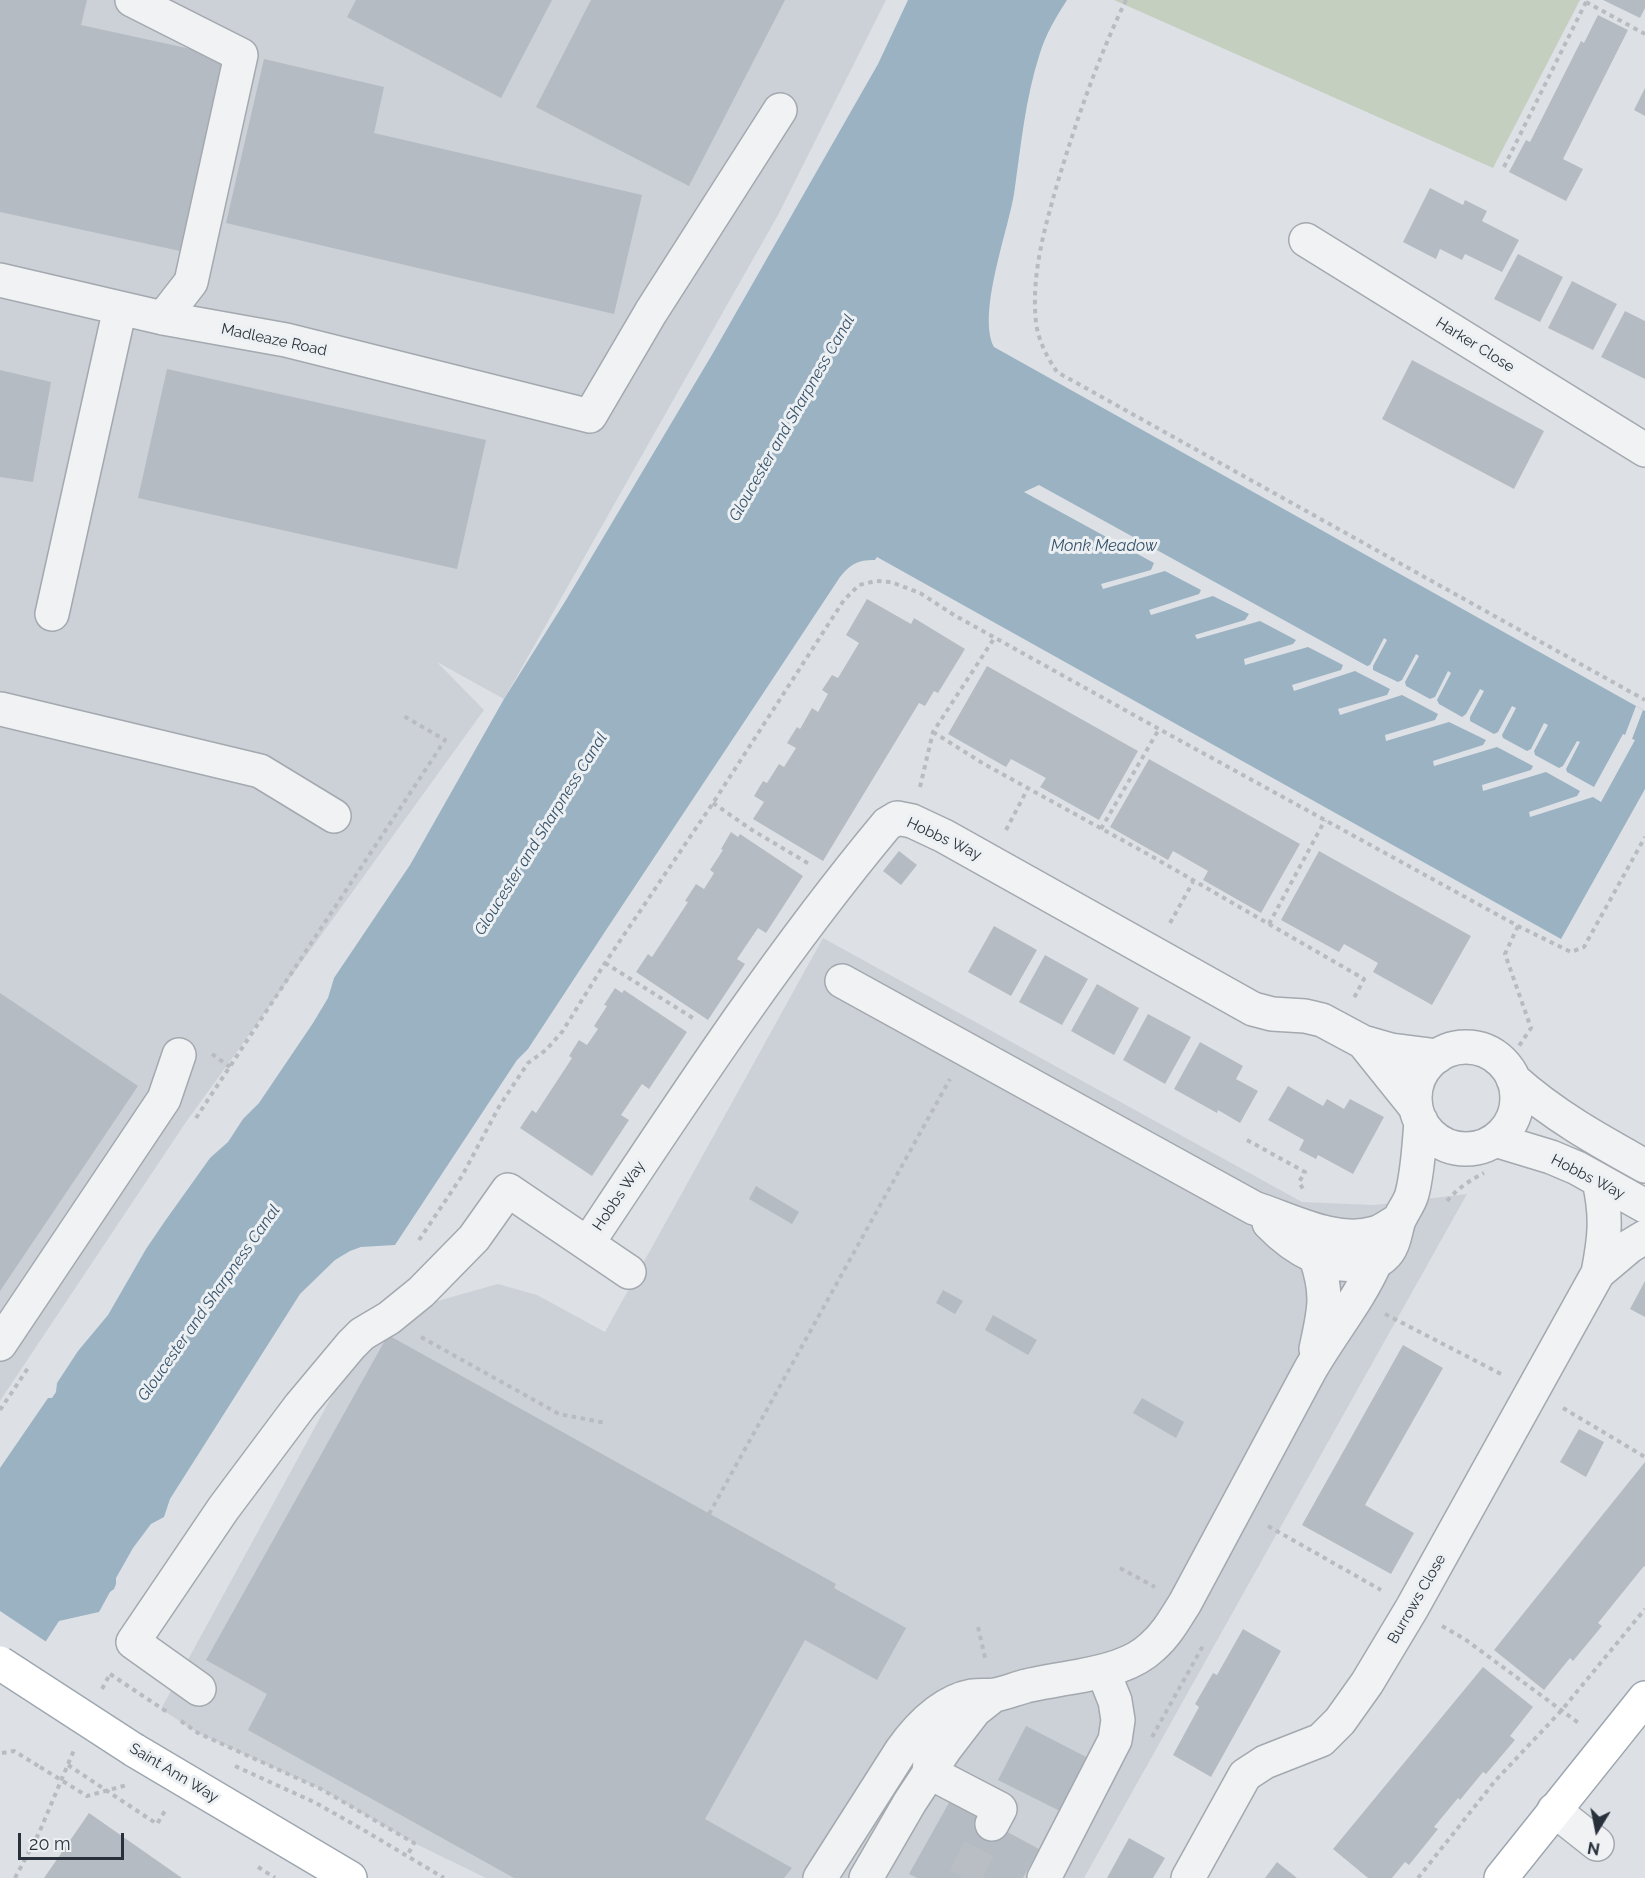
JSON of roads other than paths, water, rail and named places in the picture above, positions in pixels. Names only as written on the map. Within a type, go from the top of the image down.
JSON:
[{"type":"main road","name":"Saint Ann Way","points":[[0,1663],[134,1750],[350,1878]]},
{"type":"main road","points":[[1501,1878],[1645,1698]]},
{"type":"street","points":[[132,0],[242,55],[191,282],[163,318]]},
{"type":"street","name":"Madleaze Road","points":[[0,280],[163,318],[286,340],[590,416],[651,312],[780,110]]},
{"type":"street","name":"Harker Close","points":[[1306,240],[1645,450]]},
{"type":"street","points":[[52,614],[120,308]]},
{"type":"street","points":[[0,710],[260,771],[334,816]]},
{"type":"street","name":"Hobbs Way","points":[[588,1243],[725,1038],[840,882],[887,824],[897,818],[912,821],[989,861],[1253,1009],[1272,1014],[1305,1016],[1322,1020],[1363,1042],[1391,1050],[1438,1056]]},
{"type":"street","points":[[842,981],[1254,1208],[1328,1234],[1345,1237],[1378,1233],[1483,1144],[1507,1128],[1515,1113],[1517,1095],[1510,1072]]},
{"type":"street","name":"Hobbs Way","points":[[1363,1042],[1418,1115]]},
{"type":"street","points":[[1254,1208],[1292,1244],[1316,1258],[1339,1264],[1359,1264],[1376,1261],[1384,1256],[1390,1249],[1416,1174],[1418,1115],[1415,1093],[1419,1078],[1426,1066],[1451,1049],[1466,1047],[1482,1049],[1496,1056],[1550,1110],[1592,1137],[1636,1152]]},
{"type":"street","points":[[0,1344],[164,1099],[178,1055]]},
{"type":"street","points":[[1418,1115],[1430,1134],[1442,1143],[1457,1148],[1483,1144]]},
{"type":"street","name":"Hobbs Way","points":[[1483,1144],[1551,1157],[1577,1168],[1645,1206]]},
{"type":"street","name":"Burrows Close","points":[[1188,1878],[1245,1775],[1265,1762],[1321,1740],[1340,1721],[1367,1683],[1412,1608],[1598,1273],[1606,1218],[1599,1181]]},
{"type":"street","name":"Hobbs Way","points":[[200,1689],[133,1642],[223,1509],[300,1406],[362,1334],[389,1318],[421,1292],[474,1238],[508,1190],[629,1272]]},
{"type":"street","name":"Burrows Close","points":[[1598,1273],[1630,1246],[1645,1237]]},
{"type":"street","points":[[1311,1368],[1324,1309],[1325,1293],[1316,1258]]},
{"type":"street","points":[[820,1878],[901,1751],[914,1733],[933,1715],[953,1702],[971,1696],[994,1695],[1025,1686],[1103,1671],[1141,1656],[1153,1647],[1168,1630],[1196,1582],[1311,1368],[1353,1304],[1376,1261]]},
{"type":"street","points":[[1044,1878],[1115,1740],[1118,1720],[1115,1701],[1103,1671]]},
{"type":"street","points":[[866,1878],[929,1772],[975,1710],[994,1695]]},
{"type":"street","points":[[929,1772],[933,1715]]},
{"type":"street","points":[[929,1772],[1000,1809],[992,1824]]},
{"type":"street","points":[[1554,1810],[1597,1844]]},
{"type":"water","points":[[908,0],[1067,0],[1045,39],[1031,88],[1011,210],[991,294],[990,332],[994,347],[1645,711],[1645,789],[1561,939],[877,557],[875,560],[855,564],[840,577],[528,1049],[517,1060],[395,1245],[361,1247],[350,1251],[335,1260],[300,1294],[170,1499],[164,1517],[151,1524],[133,1548],[116,1578],[114,1589],[99,1612],[59,1621],[0,1712],[0,1468],[48,1398],[52,1398],[56,1392],[57,1383],[78,1351],[108,1315],[165,1221],[210,1158],[228,1142],[243,1119],[259,1103],[313,1023],[328,998],[334,978],[410,865],[504,699],[566,600],[713,353],[878,64]]},
{"type":"tunnel","points":[[964,1878],[992,1824]]},
{"type":"water label","name":"Gloucester and Sharpness Canal","points":[[792,418]]},
{"type":"water label","name":"Monk Meadow","points":[[1104,546]]},
{"type":"water label","name":"Gloucester and Sharpness Canal","points":[[541,834]]},
{"type":"water label","name":"Gloucester and Sharpness Canal","points":[[209,1303]]}]
